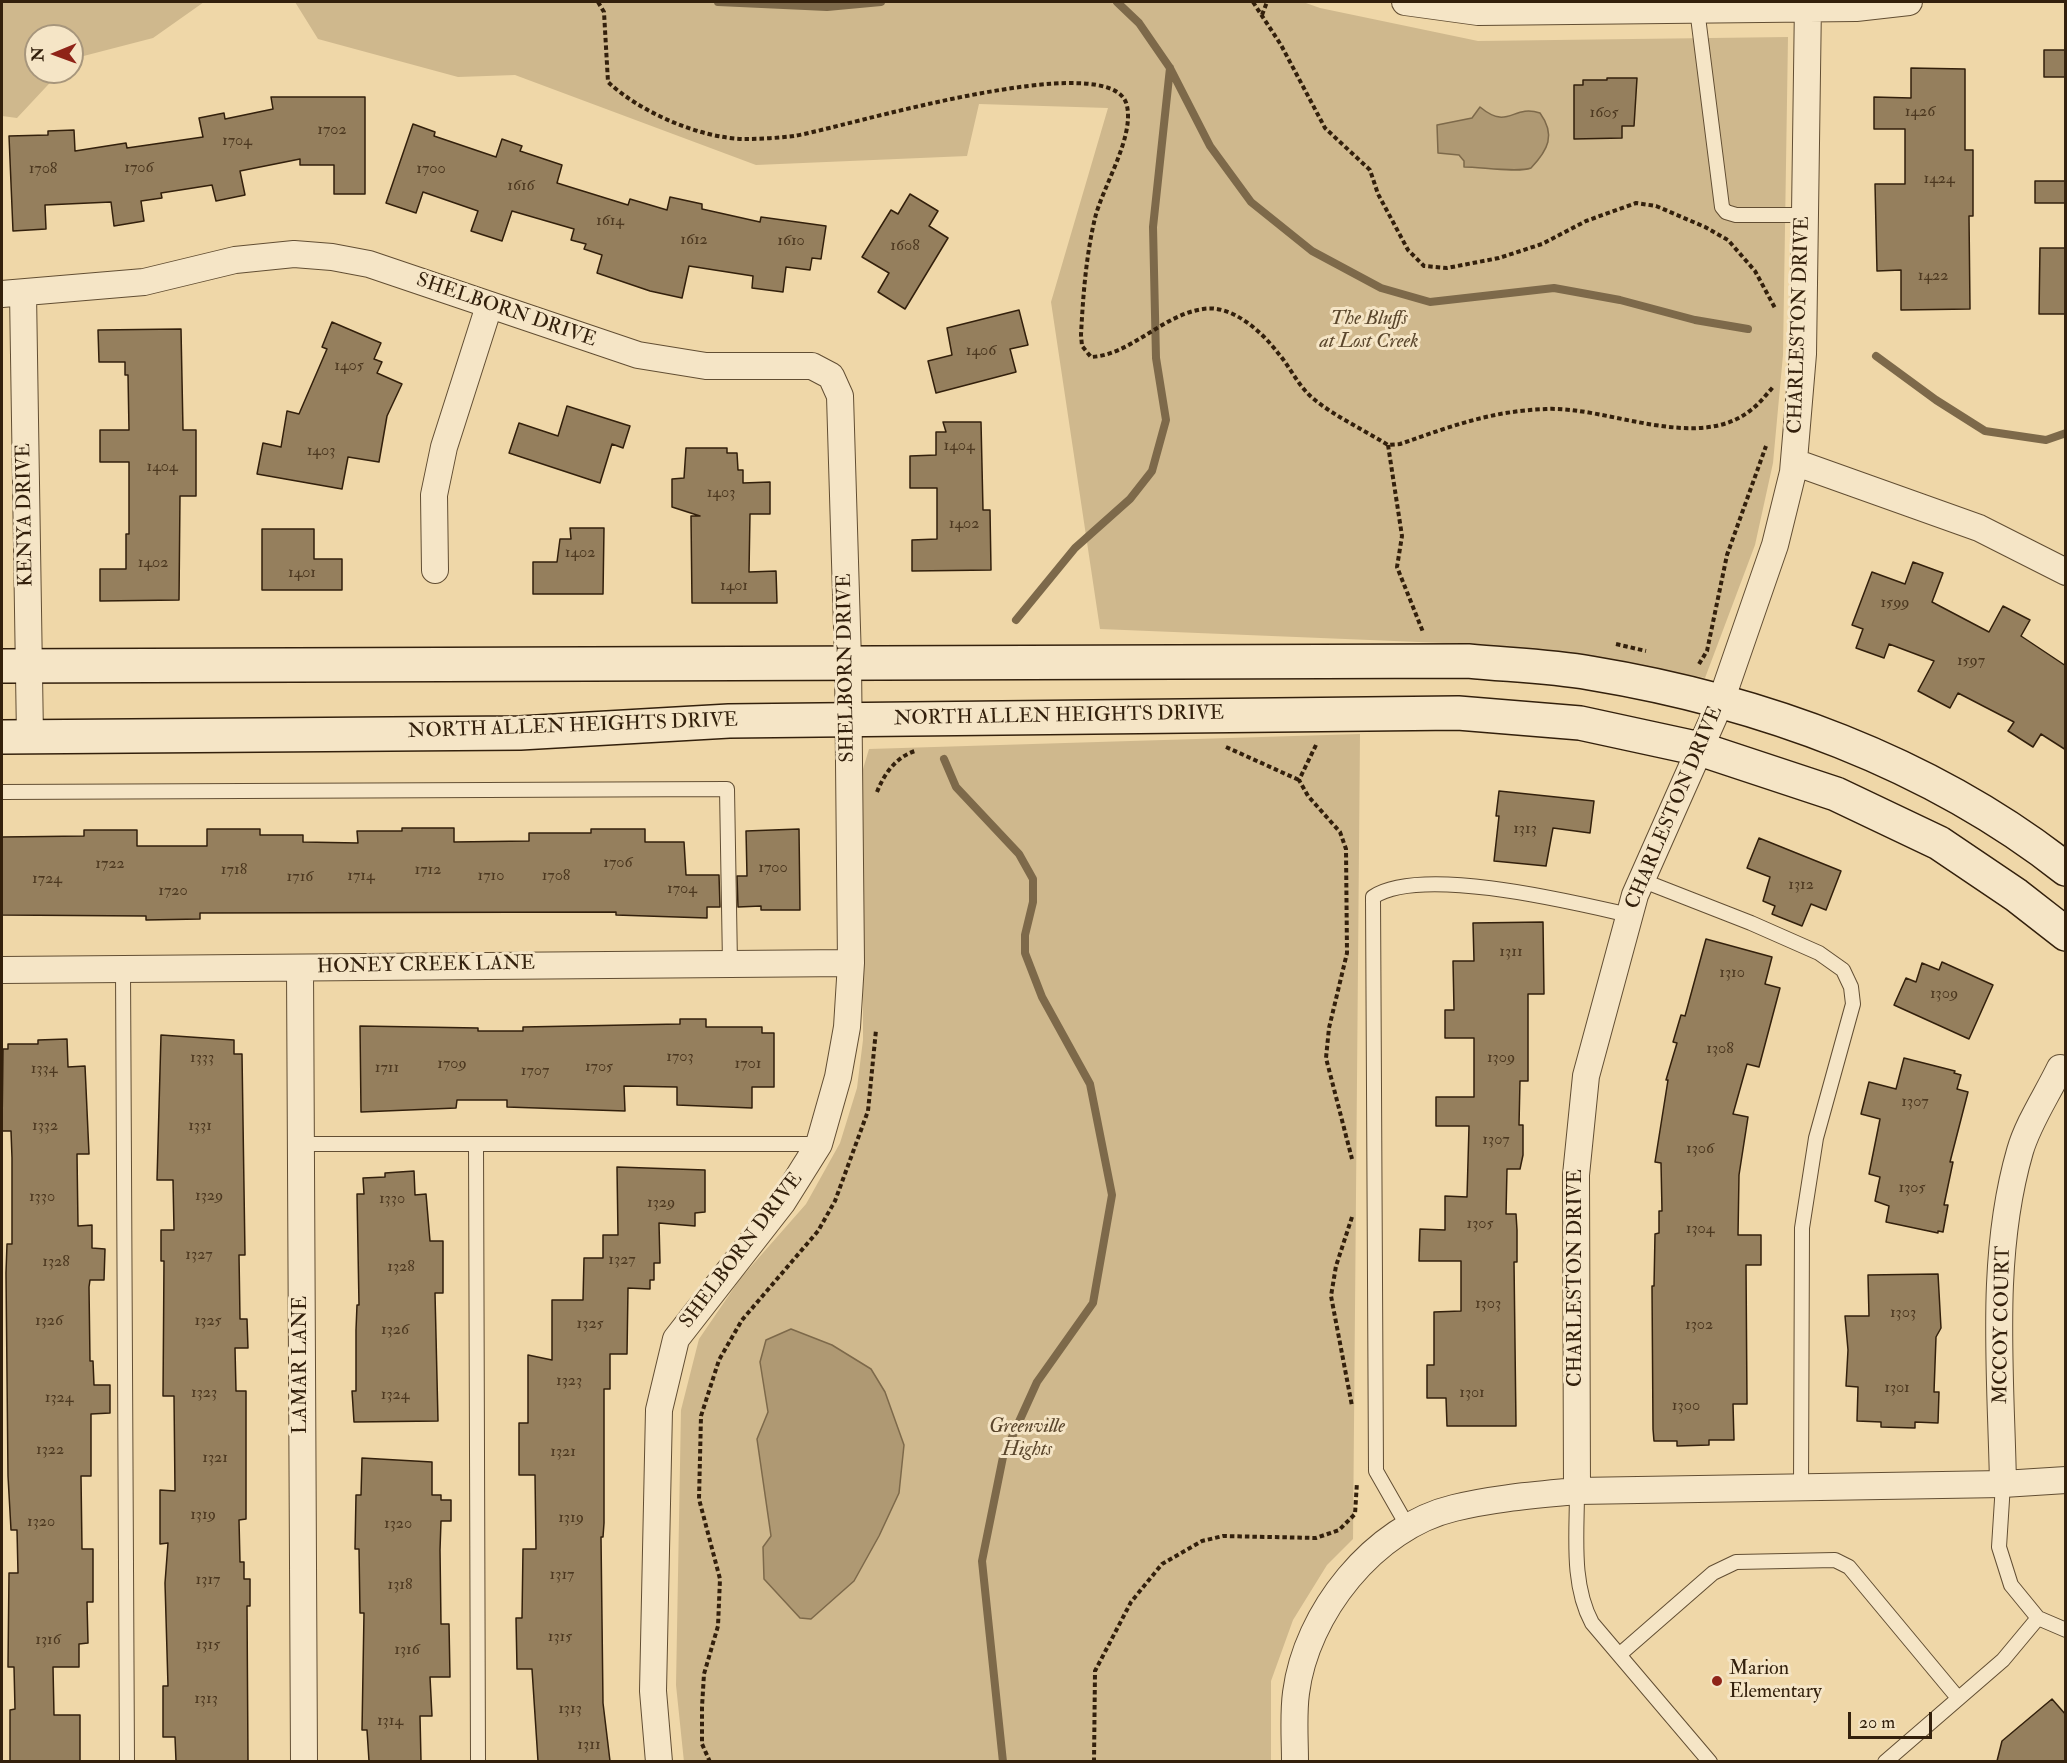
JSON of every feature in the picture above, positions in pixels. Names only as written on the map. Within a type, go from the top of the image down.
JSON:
[{"type":"main road","points":[[15,666],[848,661],[1468,661],[1590,673],[1721,701],[1854,745],[1958,797],[2066,869]]},
{"type":"main road","name":"NORTH ALLEN HEIGHTS DRIVE","points":[[16,737],[520,733],[729,721],[1458,713],[1580,723],[1700,748],[1836,794],[1939,843],[2016,895],[2066,933]]},
{"type":"street","points":[[1405,2],[1478,12],[1808,5],[1856,8],[1909,2]]},
{"type":"street","name":"CHARLESTON DRIVE","points":[[1577,1491],[1576,1175],[1586,1076],[1629,915],[1641,880],[1721,701],[1775,545],[1794,462],[1803,354],[1808,5]]},
{"type":"street","name":"SHELBORN DRIVE","points":[[12,293],[144,282],[235,260],[294,254],[332,256],[369,264],[489,306],[648,357],[706,366],[812,366],[831,376],[840,396],[848,661],[851,963],[847,1027],[838,1077],[819,1144],[782,1203],[676,1339],[659,1410],[653,1691],[659,1761]]},
{"type":"street","name":"KENYA DRIVE","points":[[12,293],[16,737]]},
{"type":"street","points":[[435,570],[434,495],[444,447],[489,306]]},
{"type":"street","points":[[1794,462],[1979,528],[2066,572]]},
{"type":"street","name":"HONEY CREEK LANE","points":[[2,970],[851,963]]},
{"type":"street","name":"LAMAR LANE","points":[[300,968],[304,1761]]},
{"type":"street","name":"MCCOY COURT","points":[[2003,1484],[2000,1271],[2005,1223],[2021,1149],[2060,1068]]},
{"type":"street","points":[[1295,1761],[1296,1692],[1314,1631],[1349,1575],[1375,1550],[1408,1527],[1452,1508],[1507,1498],[1577,1491],[2003,1484],[2066,1480]]},
{"type":"lane","points":[[1697,9],[1722,207],[1726,212],[1736,215],[1805,215]]},
{"type":"lane","points":[[2,792],[728,789],[730,964]]},
{"type":"lane","points":[[1641,880],[1751,923],[1819,953],[1843,970],[1851,987],[1853,1004],[1816,1138],[1802,1228],[1801,1487]]},
{"type":"lane","points":[[1408,1527],[1376,1471],[1373,897],[1384,889],[1437,883],[1557,899],[1629,915]]},
{"type":"lane","points":[[123,969],[127,1761]]},
{"type":"lane","points":[[300,1144],[819,1144]]},
{"type":"lane","points":[[476,1144],[478,1761]]},
{"type":"lane","points":[[2003,1484],[1999,1546],[2011,1584],[2038,1618],[2066,1629]]},
{"type":"lane","points":[[1577,1491],[1578,1580],[1583,1607],[1592,1623],[1710,1761]]},
{"type":"lane","points":[[1619,1654],[1713,1573],[1736,1562],[1835,1560],[1849,1567],[1958,1698]]},
{"type":"lane","points":[[1885,1761],[2003,1660],[2038,1618]]},
{"type":"path","points":[[599,2],[604,12],[608,82],[626,99],[693,130],[720,136],[743,139],[792,136],[878,118],[949,97],[1003,89],[1098,83],[1113,89],[1125,98],[1128,109],[1126,129],[1096,216],[1083,302],[1082,346],[1091,357],[1109,354],[1176,318],[1204,308],[1232,313],[1253,328],[1278,352],[1314,399],[1388,445],[1400,444],[1493,413],[1516,410],[1574,409],[1681,428],[1717,427],[1750,411],[1775,386],[1773,398]]},
{"type":"path","points":[[1253,2],[1325,128],[1370,170],[1378,194],[1408,250],[1424,266],[1447,268],[1498,258],[1542,244],[1586,221],[1636,203],[1656,206],[1705,227],[1728,240],[1755,271],[1777,310]]},
{"type":"path","points":[[1262,16],[1267,2]]},
{"type":"path","points":[[1388,445],[1402,536],[1397,567],[1425,635]]},
{"type":"path","points":[[1696,668],[1707,651],[1727,555],[1767,445]]},
{"type":"path","points":[[1612,644],[1641,648],[1650,652]]},
{"type":"path","points":[[1299,780],[1317,745],[1307,744]]},
{"type":"path","points":[[1235,746],[1224,746],[1299,780],[1308,796],[1340,832],[1346,849],[1347,953],[1329,1028],[1326,1058],[1354,1167]]},
{"type":"path","points":[[875,796],[882,779],[900,758],[923,748]]},
{"type":"path","points":[[710,1761],[702,1744],[702,1707],[704,1674],[718,1626],[720,1579],[699,1499],[701,1416],[719,1360],[742,1320],[818,1231],[835,1202],[868,1111],[877,1018]]},
{"type":"path","points":[[1353,1410],[1331,1296],[1336,1266],[1355,1209]]},
{"type":"path","points":[[1094,1761],[1095,1671],[1131,1602],[1162,1564],[1202,1541],[1223,1536],[1316,1538],[1339,1530],[1354,1514],[1358,1477]]},
{"type":"green space","points":[[2,2],[204,2],[153,38],[84,56],[84,24],[24,24],[24,84],[49,84],[17,118],[2,116]]},
{"type":"green space","name":"The Bluffs at Lost Creek","points":[[295,2],[1303,2],[1320,8],[1478,41],[1788,37],[1783,355],[1773,463],[1755,545],[1705,678],[1589,656],[1468,644],[1100,629],[1051,302],[1108,108],[979,104],[967,156],[756,165],[515,75],[458,77],[318,39]]},
{"type":"green space","name":"Greenville Hights","points":[[1360,734],[1353,1539],[1327,1565],[1293,1620],[1271,1681],[1271,1761],[684,1762],[676,1685],[681,1410],[699,1339],[740,1279],[806,1204],[840,1143],[857,1088],[863,1040],[863,769],[869,749]]},
{"type":"shaded area","points":[[1480,107],[1498,117],[1531,111],[1540,113],[1548,128],[1548,142],[1542,155],[1531,168],[1509,170],[1464,167],[1464,161],[1459,155],[1438,153],[1437,125],[1472,118]]},
{"type":"shaded area","points":[[791,1329],[832,1345],[871,1369],[885,1392],[904,1445],[899,1493],[879,1536],[854,1581],[811,1619],[800,1618],[764,1579],[763,1547],[771,1536],[757,1439],[768,1412],[760,1362],[766,1340]]},
{"type":"building","points":[[2044,50],[2066,50],[2066,77],[2044,77]]},
{"type":"building","points":[[1911,68],[1965,69],[1965,150],[1973,150],[1973,216],[1969,216],[1970,309],[1901,310],[1901,270],[1877,271],[1875,184],[1905,184],[1905,129],[1874,129],[1874,97],[1911,98]]},
{"type":"building","points":[[1607,78],[1637,78],[1634,126],[1622,126],[1622,138],[1574,139],[1574,85],[1583,85],[1583,80],[1607,80]]},
{"type":"building","points":[[271,97],[365,97],[365,194],[334,194],[334,165],[300,165],[300,159],[240,171],[245,195],[216,201],[212,185],[161,193],[162,198],[141,201],[144,221],[114,226],[111,202],[45,205],[46,229],[13,231],[9,136],[48,135],[48,131],[74,130],[75,151],[126,143],[127,148],[203,137],[199,118],[224,113],[225,119],[273,109]]},
{"type":"building","points":[[413,124],[435,132],[434,136],[496,157],[502,139],[522,146],[520,151],[562,165],[557,183],[628,205],[630,199],[667,210],[670,197],[702,204],[702,209],[760,222],[761,217],[826,226],[821,259],[812,258],[810,270],[786,267],[783,292],[752,288],[753,276],[689,266],[682,298],[650,291],[597,273],[602,255],[584,249],[586,244],[571,240],[574,229],[512,211],[502,241],[471,231],[478,211],[423,192],[416,213],[386,203]]},
{"type":"building","points":[[2035,181],[2066,181],[2066,203],[2035,203]]},
{"type":"building","points":[[910,194],[938,211],[929,226],[948,238],[905,309],[878,292],[889,273],[862,257],[891,210],[898,214]]},
{"type":"building","points":[[2040,248],[2066,248],[2066,314],[2039,314]]},
{"type":"building","points":[[1019,310],[1028,345],[1010,349],[1016,372],[936,393],[928,361],[952,355],[947,328]]},
{"type":"building","points":[[332,322],[381,343],[374,359],[382,362],[377,373],[402,384],[387,416],[379,462],[348,457],[342,489],[257,474],[263,443],[281,447],[287,411],[299,414],[327,349],[322,347]]},
{"type":"building","points":[[181,329],[183,430],[196,430],[196,496],[180,496],[179,600],[100,601],[100,569],[126,569],[126,534],[129,534],[129,462],[100,462],[100,430],[129,430],[128,375],[125,375],[125,362],[99,362],[98,330]]},
{"type":"building","points":[[567,406],[630,426],[623,448],[612,444],[600,483],[509,453],[519,423],[558,436]]},
{"type":"building","points":[[943,422],[981,422],[983,510],[990,510],[991,570],[912,571],[912,540],[937,539],[937,488],[910,488],[910,456],[936,455],[936,432],[946,432]]},
{"type":"building","points":[[686,448],[727,448],[727,453],[737,453],[738,470],[743,470],[743,483],[770,482],[770,514],[750,514],[749,572],[776,571],[777,603],[692,603],[691,516],[700,516],[672,507],[672,479],[684,478]]},
{"type":"building","points":[[570,528],[604,528],[603,594],[533,594],[533,562],[557,562],[560,539],[571,539]]},
{"type":"building","points":[[262,529],[314,529],[314,559],[342,559],[342,590],[262,590]]},
{"type":"building","points":[[1913,562],[1943,573],[1932,602],[1989,632],[2003,606],[2030,620],[2021,636],[2066,666],[2066,750],[2041,734],[2033,747],[2008,731],[2014,722],[1958,693],[1950,708],[1918,691],[1934,661],[1889,644],[1884,658],[1856,648],[1863,629],[1852,625],[1872,572],[1905,584]]},
{"type":"building","points":[[1499,791],[1594,801],[1590,833],[1553,828],[1546,866],[1494,861]]},
{"type":"building","points":[[402,828],[454,828],[454,842],[529,841],[529,833],[591,833],[591,829],[645,829],[645,842],[684,842],[686,875],[719,875],[720,907],[707,907],[707,918],[616,915],[616,912],[200,913],[200,919],[146,920],[146,916],[2,915],[2,837],[84,836],[84,830],[137,830],[137,846],[207,846],[207,829],[260,829],[260,835],[303,835],[303,842],[358,843],[357,831],[402,831]]},
{"type":"building","points":[[799,829],[800,910],[761,910],[761,906],[738,907],[737,876],[747,876],[746,831]]},
{"type":"building","points":[[1759,838],[1841,871],[1826,910],[1811,904],[1802,926],[1772,914],[1775,906],[1763,901],[1770,877],[1747,868]]},
{"type":"building","points":[[1543,922],[1544,994],[1528,994],[1528,1081],[1520,1081],[1519,1125],[1523,1125],[1523,1155],[1520,1169],[1507,1169],[1506,1214],[1516,1214],[1517,1230],[1517,1262],[1514,1262],[1516,1426],[1447,1426],[1446,1398],[1427,1398],[1427,1365],[1434,1365],[1434,1312],[1461,1311],[1461,1261],[1419,1261],[1420,1229],[1445,1230],[1445,1196],[1467,1197],[1469,1126],[1436,1126],[1436,1097],[1474,1097],[1474,1038],[1445,1038],[1445,1010],[1454,1010],[1453,961],[1474,961],[1473,923]]},
{"type":"building","points":[[1706,939],[1772,957],[1765,984],[1780,988],[1759,1067],[1747,1064],[1733,1114],[1748,1117],[1739,1175],[1738,1235],[1761,1235],[1761,1265],[1746,1265],[1747,1404],[1733,1404],[1734,1440],[1709,1440],[1709,1445],[1677,1446],[1677,1441],[1654,1441],[1653,1429],[1652,1286],[1654,1286],[1655,1234],[1659,1233],[1659,1211],[1662,1211],[1661,1163],[1655,1162],[1668,1080],[1666,1080],[1677,1043],[1673,1042],[1681,1015],[1685,1016]]},
{"type":"building","points":[[1942,962],[1993,985],[1969,1039],[1894,1005],[1906,978],[1916,982],[1922,963],[1939,970]]},
{"type":"building","points":[[680,1019],[706,1019],[706,1027],[762,1027],[762,1033],[774,1033],[774,1087],[752,1087],[752,1108],[677,1105],[677,1087],[624,1086],[625,1111],[507,1107],[507,1100],[457,1100],[456,1108],[361,1112],[360,1026],[523,1031],[523,1027],[680,1024]]},
{"type":"building","points":[[161,1035],[234,1040],[234,1054],[242,1054],[245,1255],[239,1255],[240,1319],[247,1319],[248,1348],[235,1348],[236,1391],[246,1391],[246,1519],[239,1520],[240,1562],[244,1562],[244,1579],[250,1579],[250,1606],[247,1606],[248,1761],[176,1761],[175,1737],[163,1737],[163,1686],[168,1686],[165,1583],[168,1543],[160,1544],[160,1490],[175,1491],[174,1396],[163,1396],[164,1261],[161,1261],[161,1230],[174,1230],[173,1180],[157,1180]]},
{"type":"building","points":[[67,1039],[68,1067],[85,1066],[89,1154],[77,1154],[78,1226],[92,1225],[92,1248],[105,1249],[104,1280],[90,1280],[89,1287],[90,1361],[93,1361],[94,1385],[110,1385],[110,1413],[91,1414],[91,1476],[81,1476],[82,1549],[93,1549],[93,1602],[87,1602],[88,1643],[79,1644],[79,1667],[53,1667],[54,1715],[80,1715],[80,1761],[10,1761],[10,1710],[15,1709],[14,1667],[8,1667],[9,1573],[18,1573],[17,1530],[11,1530],[8,1476],[6,1273],[7,1244],[12,1244],[12,1158],[11,1131],[2,1131],[3,1049],[8,1049],[8,1044],[38,1044],[38,1040]]},
{"type":"building","points":[[1904,1058],[1955,1071],[1954,1073],[1961,1075],[1957,1089],[1968,1092],[1950,1162],[1953,1162],[1944,1205],[1948,1205],[1943,1232],[1938,1231],[1938,1233],[1886,1222],[1889,1206],[1875,1201],[1880,1177],[1869,1174],[1880,1119],[1861,1114],[1869,1082],[1896,1089]]},
{"type":"building","points":[[617,1167],[705,1170],[705,1212],[695,1213],[695,1226],[659,1223],[660,1263],[654,1263],[654,1280],[650,1280],[650,1289],[628,1288],[627,1354],[610,1354],[610,1389],[604,1389],[604,1523],[603,1537],[601,1537],[603,1703],[610,1761],[538,1761],[532,1669],[517,1669],[516,1618],[522,1618],[523,1549],[536,1549],[535,1475],[519,1475],[519,1423],[528,1423],[528,1355],[552,1360],[552,1300],[583,1300],[584,1258],[603,1258],[603,1235],[618,1235]]},
{"type":"building","points":[[414,1171],[415,1195],[426,1194],[430,1241],[443,1241],[443,1293],[435,1293],[438,1421],[354,1422],[352,1391],[356,1391],[356,1330],[357,1305],[359,1305],[357,1194],[364,1194],[363,1178],[385,1177],[385,1173]]},
{"type":"building","points":[[1938,1274],[1941,1328],[1936,1337],[1934,1392],[1939,1392],[1938,1423],[1915,1422],[1915,1428],[1881,1427],[1881,1422],[1857,1421],[1858,1387],[1846,1386],[1848,1350],[1845,1316],[1869,1316],[1868,1275]]},
{"type":"building","points":[[362,1458],[432,1462],[432,1495],[441,1495],[441,1500],[451,1500],[451,1521],[441,1521],[440,1550],[441,1624],[449,1624],[450,1677],[430,1677],[432,1716],[420,1716],[421,1761],[369,1761],[367,1730],[362,1730],[364,1613],[360,1613],[359,1549],[355,1549],[356,1495],[361,1495]]},
{"type":"building","points":[[2052,1699],[2066,1715],[2066,1761],[1997,1761],[2002,1741]]},
{"type":"waterway","points":[[718,2],[827,7],[881,2]]},
{"type":"waterway","points":[[1117,2],[1139,23],[1170,68],[1210,146],[1251,202],[1312,251],[1381,288],[1430,302],[1554,288],[1620,300],[1695,320],[1748,329]]},
{"type":"waterway","points":[[1016,620],[1075,548],[1130,499],[1152,471],[1166,420],[1156,358],[1153,227],[1170,68]]},
{"type":"waterway","points":[[1876,356],[1936,400],[1985,431],[2046,440],[2066,433]]},
{"type":"waterway","points":[[944,759],[956,787],[1019,854],[1033,879],[1033,902],[1025,935],[1025,953],[1042,997],[1090,1084],[1112,1195],[1093,1303],[1037,1382],[1003,1457],[982,1561],[1003,1762]]},
{"type":"place","name":"Marion Elementary","points":[[1717,1681]]}]
